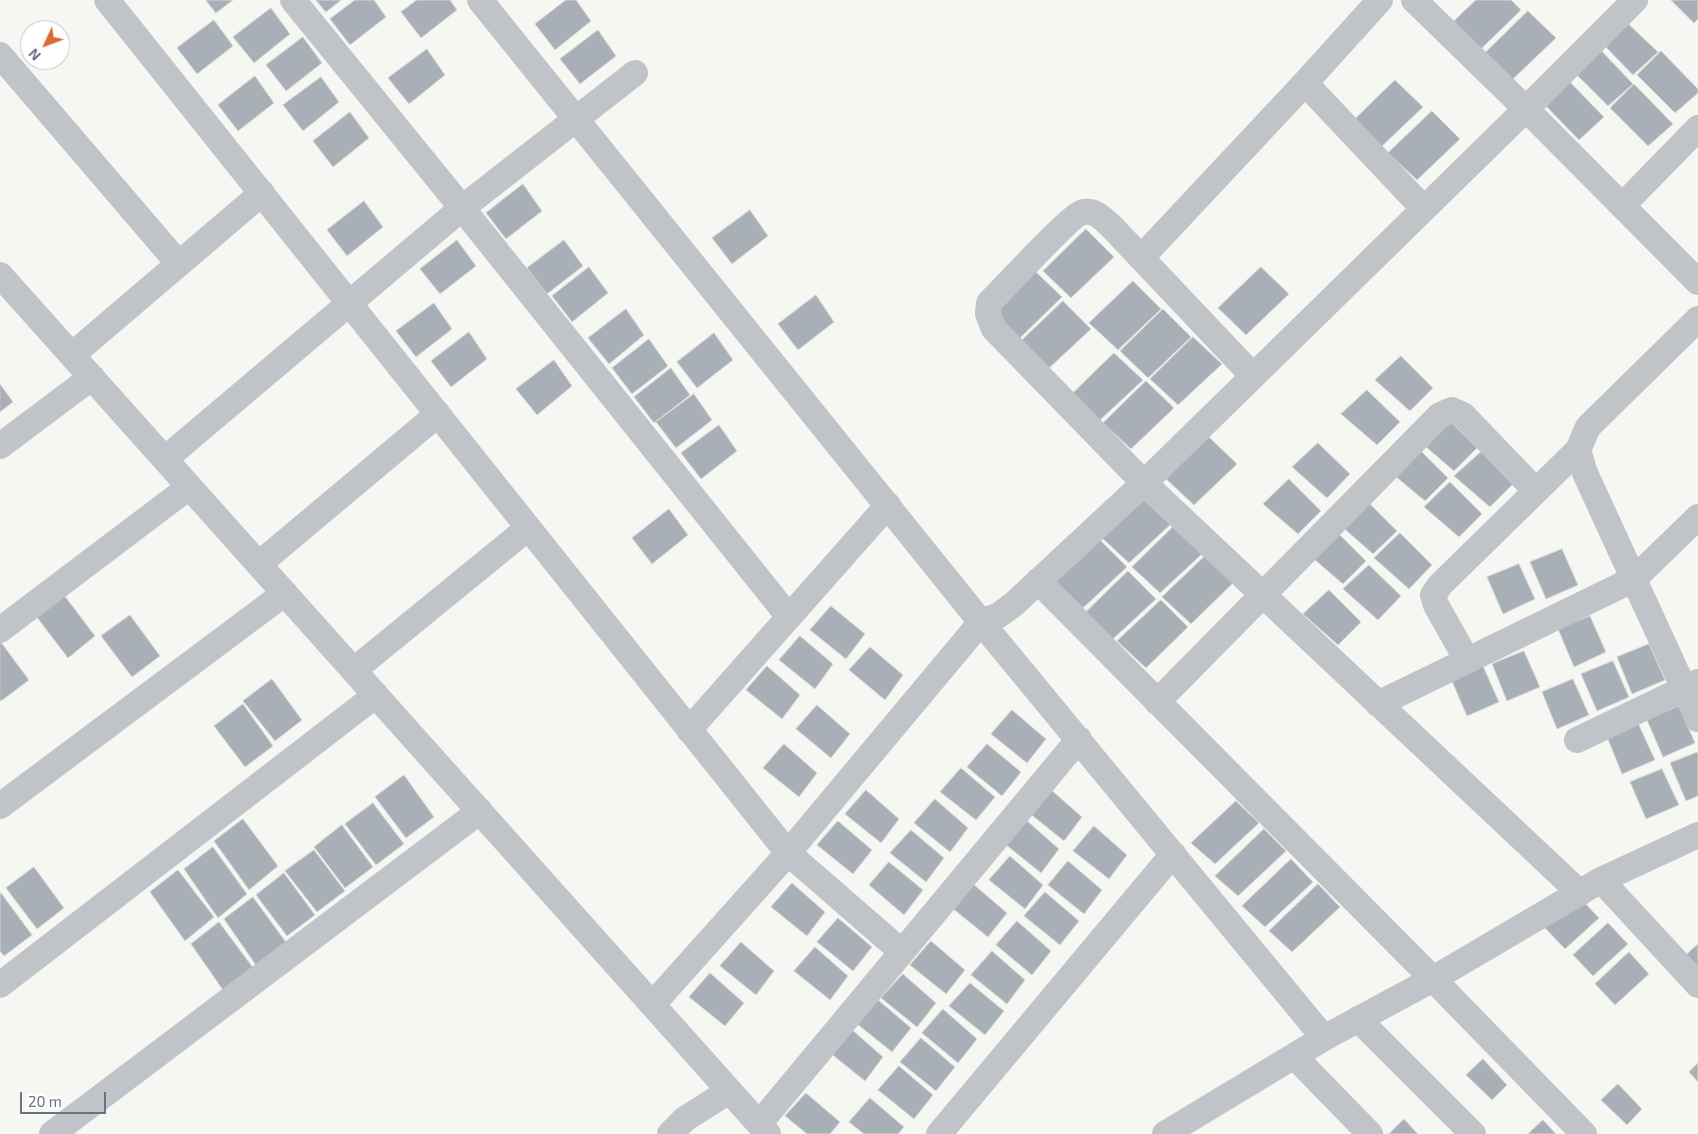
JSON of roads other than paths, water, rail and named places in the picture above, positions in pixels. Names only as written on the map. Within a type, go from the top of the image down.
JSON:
[{"type":"street","points":[[107,0],[788,853],[902,952]]},
{"type":"street","points":[[293,0],[789,617]]},
{"type":"street","points":[[480,0],[981,622],[1324,1038]]},
{"type":"street","points":[[1141,258],[1305,84],[1380,0]]},
{"type":"street","points":[[1414,0],[1526,109],[1698,282]]},
{"type":"street","points":[[653,1004],[788,853],[981,622],[999,614],[1038,581],[1144,483],[1526,109],[1629,2]]},
{"type":"street","points":[[0,54],[179,264]]},
{"type":"street","points":[[165,459],[462,208],[635,73]]},
{"type":"street","points":[[1305,84],[1424,209]]},
{"type":"street","points":[[1622,206],[1698,128]]},
{"type":"street","points":[[72,355],[262,193]]},
{"type":"street","points":[[1253,376],[1096,212],[1081,212],[1067,224],[989,304],[988,314],[994,329],[1144,483],[1378,704],[1590,887],[1698,985]]},
{"type":"street","points":[[0,275],[763,1129],[902,952],[1079,740]]},
{"type":"street","points":[[1467,660],[1436,605],[1433,596],[1440,585],[1578,450],[1588,427],[1698,319]]},
{"type":"street","points":[[0,446],[92,378]]},
{"type":"street","points":[[1157,702],[1440,415],[1452,410],[1463,415],[1536,491]]},
{"type":"street","points":[[259,564],[438,414]]},
{"type":"street","points":[[1578,450],[1585,473],[1634,579],[1691,685],[1698,719]]},
{"type":"street","points":[[0,630],[190,487]]},
{"type":"street","points":[[689,730],[888,506]]},
{"type":"street","points":[[1378,704],[1634,579],[1698,518]]},
{"type":"street","points":[[354,670],[528,528]]},
{"type":"street","points":[[1038,581],[1584,1134]]},
{"type":"street","points":[[0,806],[285,594]]},
{"type":"street","points":[[1577,740],[1691,685]]},
{"type":"street","points":[[0,985],[376,695]]},
{"type":"street","points":[[52,1134],[480,811]]},
{"type":"street","points":[[1165,1134],[1198,1126],[1294,1056],[1324,1038],[1433,979],[1590,887],[1698,835]]},
{"type":"street","points":[[939,1134],[1173,854]]},
{"type":"street","points":[[1358,1019],[1472,1134]]},
{"type":"street","points":[[1294,1056],[1370,1134]]},
{"type":"street","points":[[670,1134],[684,1119],[728,1091]]}]
